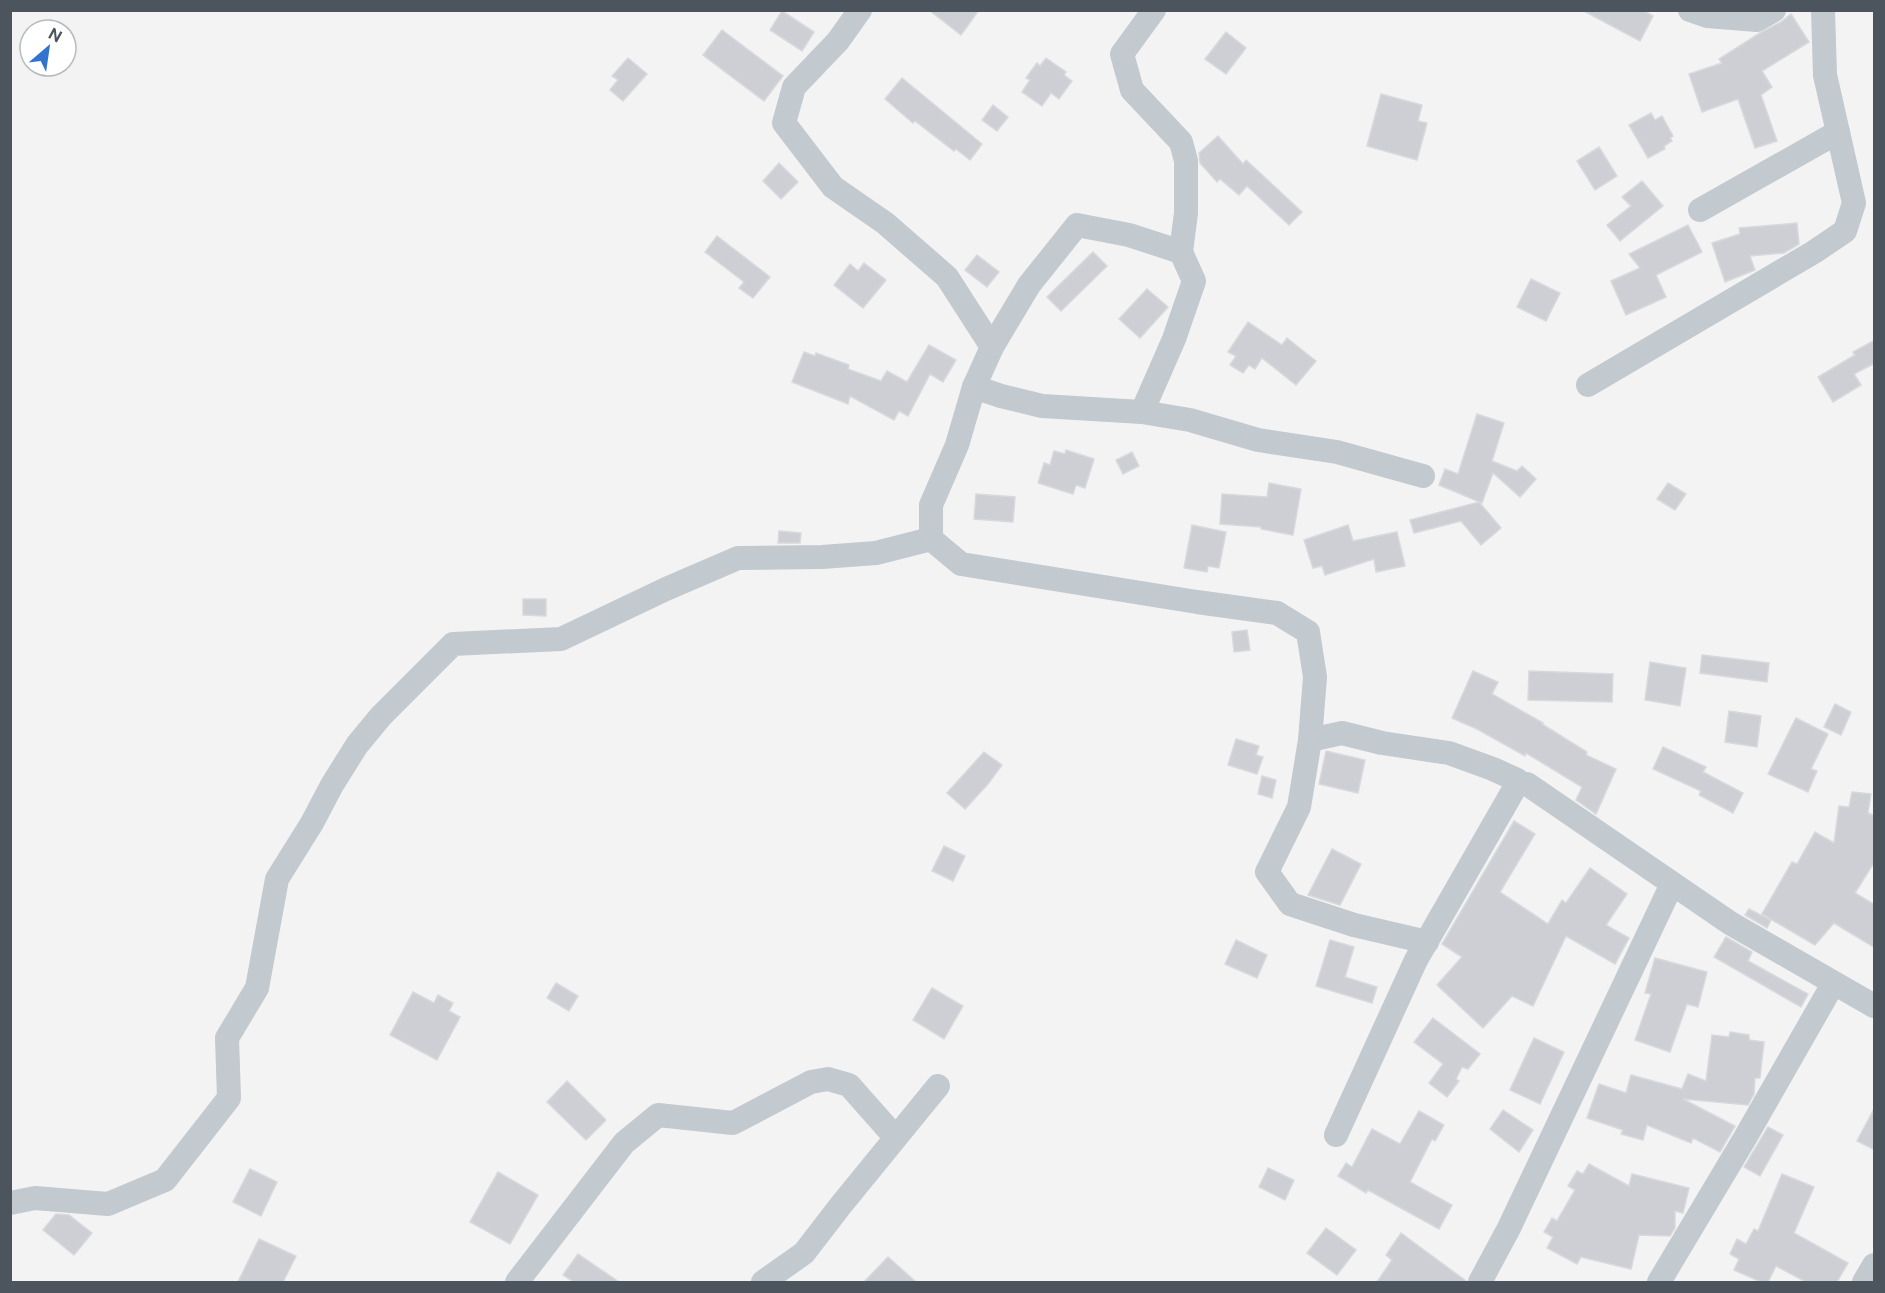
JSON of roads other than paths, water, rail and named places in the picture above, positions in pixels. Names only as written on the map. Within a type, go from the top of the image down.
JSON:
[{"type":"street","points":[[860,10],[838,41],[794,87],[783,123],[833,187],[885,223],[947,277],[1014,399]]},
{"type":"street","points":[[1690,10],[1707,16],[1757,20],[1774,10]]},
{"type":"street","points":[[1588,385],[1814,252],[1845,231],[1854,203],[1826,75],[1823,10]]},
{"type":"street","points":[[1142,412],[1174,339],[1194,281],[1181,252],[1186,213],[1186,161],[1182,142],[1132,90],[1122,54],[1147,13]]},
{"type":"street","points":[[1700,210],[1838,132]]},
{"type":"street","points":[[931,539],[931,505],[957,446],[974,387],[990,352],[1029,285],[1077,225],[1129,236],[1181,252]]},
{"type":"street","points":[[974,387],[1042,406],[1142,412],[1190,420],[1258,440],[1337,452],[1423,476]]},
{"type":"street","points":[[931,539],[962,564],[1277,613],[1308,632],[1315,677],[1310,740],[1299,807],[1268,872],[1290,904],[1354,925],[1427,942]]},
{"type":"street","points":[[10,1203],[35,1198],[108,1204],[165,1180],[229,1098],[227,1038],[256,988],[277,879],[357,745],[381,716],[453,644],[561,639],[738,558],[810,558],[876,553],[931,539]]},
{"type":"street","points":[[1310,740],[1342,734],[1382,743],[1449,753],[1517,780],[1517,784]]},
{"type":"street","points":[[1517,784],[1527,784],[1730,923],[1875,1006]]},
{"type":"street","points":[[1336,1135],[1416,960],[1517,784]]},
{"type":"street","points":[[1480,1282],[1509,1228],[1672,884]]},
{"type":"street","points":[[1659,1282],[1833,984]]},
{"type":"street","points":[[517,1282],[624,1143],[658,1115],[733,1123],[811,1082],[828,1079],[849,1085],[896,1137]]},
{"type":"street","points":[[763,1282],[804,1253],[938,1086]]},
{"type":"street","points":[[1864,1282],[1875,1265]]}]
